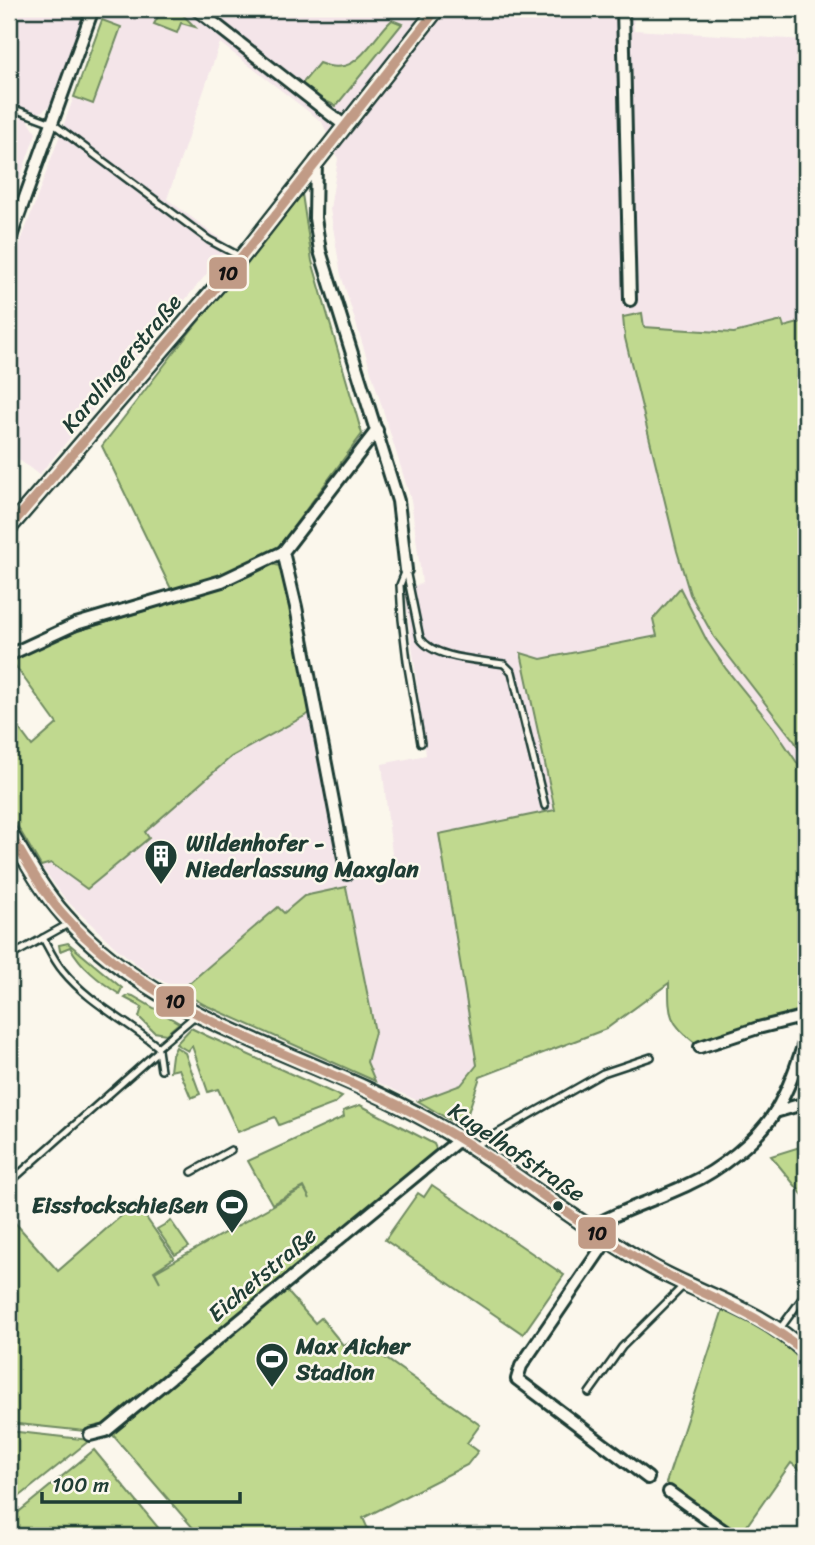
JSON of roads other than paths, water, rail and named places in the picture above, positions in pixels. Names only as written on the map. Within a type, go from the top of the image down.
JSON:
[{"type":"street","points":[[9,242],[93,9]]},
{"type":"street","points":[[196,9],[344,125]]},
{"type":"street","name":"Karolingerstraße","points":[[9,528],[242,257],[437,9]]},
{"type":"street","points":[[623,9],[630,300]]},
{"type":"street","points":[[316,160],[315,218],[320,251],[398,502],[406,570]]},
{"type":"street","points":[[9,655],[76,624],[222,581],[283,552],[377,430]]},
{"type":"street","points":[[283,552],[347,874]]},
{"type":"street","points":[[9,832],[46,893],[71,923],[128,973],[197,1014]]},
{"type":"street","name":"Kugelhofstraße","points":[[197,1014],[388,1100],[460,1139],[607,1240],[685,1284],[732,1303],[779,1330],[806,1353]]},
{"type":"street","points":[[700,1047],[806,1016]]},
{"type":"street","points":[[590,1228],[607,1218],[691,1184],[730,1159],[761,1130],[775,1112],[798,1063],[806,1037]]},
{"type":"street","points":[[775,1112],[806,1102]]},
{"type":"street","name":"Eichetstraße","points":[[90,1435],[106,1432],[460,1139]]},
{"type":"street","points":[[607,1240],[521,1367],[517,1379],[648,1478]]},
{"type":"street","points":[[669,1492],[731,1536]]},
{"type":"lane","points":[[9,107],[52,123],[209,240],[242,257]]},
{"type":"lane","points":[[406,570],[400,585],[402,619],[421,743]]},
{"type":"lane","points":[[406,570],[420,638],[426,647],[437,652],[504,664],[512,672],[545,806]]},
{"type":"lane","points":[[9,957],[71,923]]},
{"type":"lane","points":[[43,938],[62,970],[88,996],[134,1027],[158,1049],[161,1070]]},
{"type":"lane","points":[[9,1183],[197,1014]]},
{"type":"lane","points":[[473,1148],[603,1073],[651,1057]]},
{"type":"lane","points":[[192,1171],[231,1150]]},
{"type":"lane","points":[[589,1393],[622,1347],[685,1284]]},
{"type":"lane","points":[[779,1330],[806,1293]]},
{"type":"place","name":"Wildenhofer - Niederlassung Maxglan","points":[[161,886]]},
{"type":"place","name":"Eisstockschießen","points":[[232,1235]]},
{"type":"place","name":"Max Aicher Stadion","points":[[272,1389]]}]
